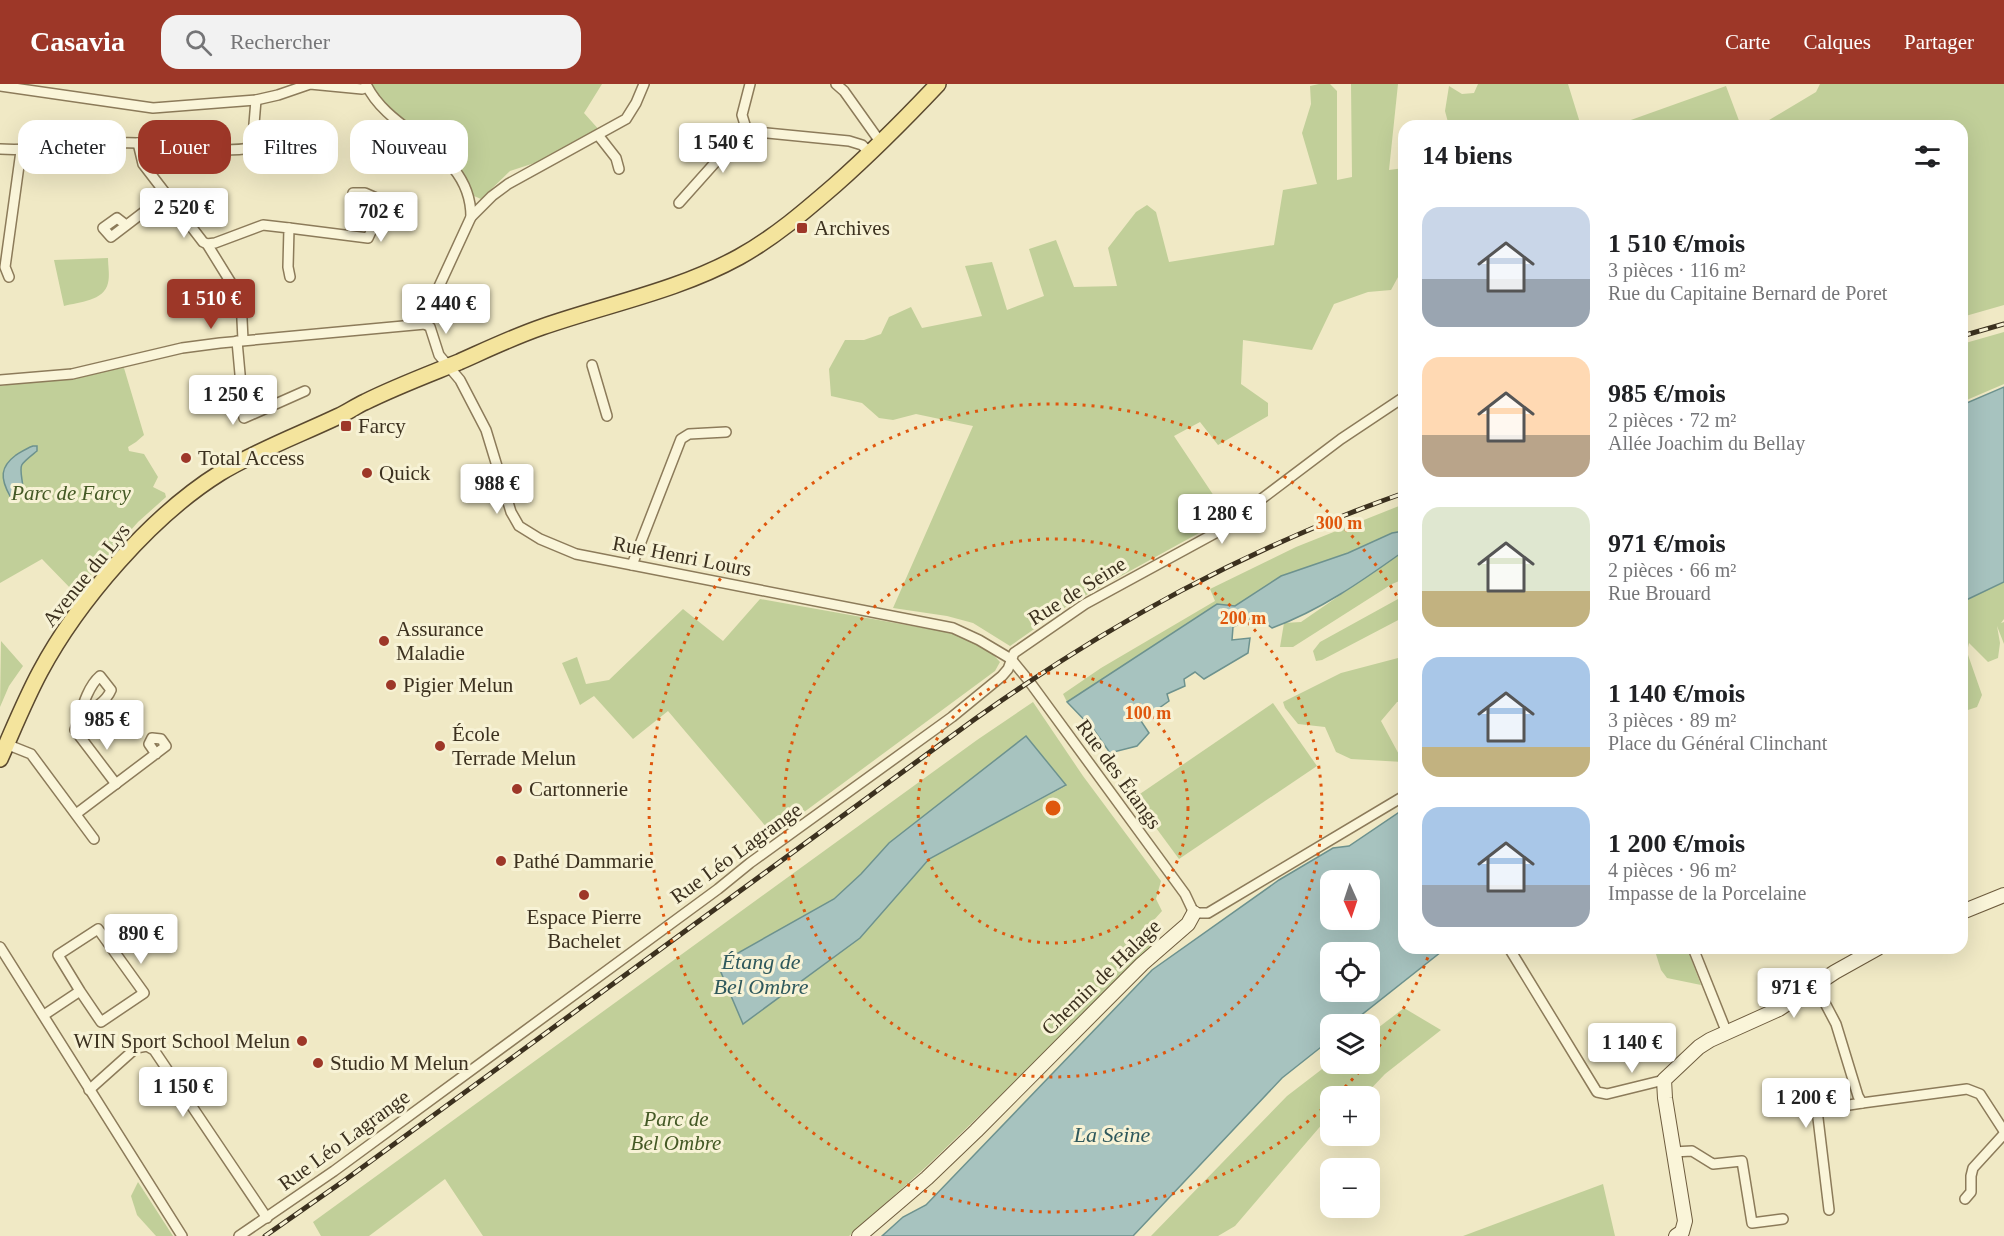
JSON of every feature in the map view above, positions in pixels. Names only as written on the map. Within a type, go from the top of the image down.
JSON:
[{"type":"main road","name":"Avenue du Lys","points":[[0,759],[41,671],[73,620],[105,578],[131,549],[184,499],[217,475],[271,445],[374,398],[544,326],[683,283],[733,260],[784,228],[876,148],[938,84]]},
{"type":"street","points":[[0,86],[59,89],[153,108],[256,100],[310,84],[362,89],[366,86],[378,104],[444,157],[462,182],[471,201],[471,217]]},
{"type":"street","points":[[0,380],[72,374],[182,348],[240,340],[425,324],[430,306],[471,217],[508,184],[626,119],[644,84]]},
{"type":"street","points":[[746,128],[742,115],[750,84]]},
{"type":"street","points":[[837,84],[844,90],[876,148]]},
{"type":"street","points":[[231,151],[252,148],[256,100]]},
{"type":"street","points":[[746,128],[756,132],[849,141],[876,148]]},
{"type":"street","points":[[679,203],[746,128]]},
{"type":"street","points":[[598,135],[616,158],[619,169]]},
{"type":"street","points":[[126,144],[138,143]]},
{"type":"street","points":[[0,149],[18,151]]},
{"type":"street","points":[[9,277],[5,267],[18,173]]},
{"type":"street","points":[[150,174],[203,242],[207,244],[241,299],[240,340],[244,418],[304,390]]},
{"type":"street","points":[[207,244],[263,225],[368,238],[381,210],[381,200],[365,193],[353,193]]},
{"type":"street","points":[[126,225],[166,195]]},
{"type":"street","points":[[471,201],[482,206]]},
{"type":"street","points":[[289,228],[290,277]]},
{"type":"street","name":"Rue Henri Lours","points":[[425,324],[430,327],[436,352],[460,380],[486,430],[511,513],[519,526],[576,554],[953,627],[1011,659]]},
{"type":"street","points":[[592,365],[607,416]]},
{"type":"street","name":"Rue de Seine","points":[[1011,659],[1014,653],[1085,604],[1219,531],[1332,446],[1398,401]]},
{"type":"street","points":[[632,565],[681,439],[689,434],[726,432]]},
{"type":"street","name":"Rue des Étangs","points":[[1011,659],[1185,894],[1194,913]]},
{"type":"street","name":"Rue Léo Lagrange","points":[[239,1236],[267,1218],[952,717],[1002,676],[1008,669],[1011,659]]},
{"type":"street","points":[[81,713],[75,730],[116,784]]},
{"type":"street","points":[[6,744],[31,754],[94,839]]},
{"type":"street","points":[[76,814],[156,754]]},
{"type":"street","points":[[1194,913],[1208,913],[1398,800]]},
{"type":"street","points":[[1968,910],[2004,895]]},
{"type":"street","name":"Chemin de Halage","points":[[858,1236],[927,1178],[968,1139],[1142,964],[1188,924],[1194,913]]},
{"type":"street","points":[[98,929],[144,993],[101,1022],[80,990],[58,955],[98,929]]},
{"type":"street","points":[[0,947],[182,1236]]},
{"type":"street","points":[[1513,954],[1597,1092],[1607,1094],[1664,1080],[1699,1047],[1726,1032],[1754,1022],[1779,1009],[1867,954]]},
{"type":"street","points":[[1695,954],[1726,1032]]},
{"type":"street","points":[[1816,986],[1836,1024],[1862,1103]]},
{"type":"street","points":[[44,1015],[80,990]]},
{"type":"street","points":[[89,1090],[136,1048],[147,1046],[154,1050],[267,1218]]},
{"type":"street","points":[[1664,1080],[1685,1221],[1679,1234]]},
{"type":"street","points":[[1828,1210],[1817,1110],[1967,1089],[1980,1094],[2004,1132],[1973,1168],[1971,1192],[1965,1199]]},
{"type":"street","points":[[1673,1152],[1692,1151],[1713,1164],[1742,1161],[1752,1223],[1783,1218]]},
{"type":"green space","points":[[370,84],[602,84],[584,113],[601,132],[556,152],[556,156],[510,171],[481,199],[474,196],[461,174],[468,174],[468,120],[404,120],[381,101]]},
{"type":"green space","points":[[1330,84],[1337,91],[1337,180],[1352,177],[1351,84],[1398,84],[1389,170],[1398,169],[1398,277],[1391,290],[1368,292],[1334,304],[1312,350],[1243,340],[1241,384],[1268,403],[1268,416],[1218,445],[1200,422],[1174,436],[1228,517],[1070,604],[1010,646],[973,623],[947,616],[893,608],[973,426],[916,414],[893,420],[879,418],[862,403],[831,396],[829,369],[845,340],[864,340],[881,334],[889,317],[911,307],[922,328],[982,316],[965,266],[992,262],[1007,310],[1044,296],[1029,249],[1056,240],[1074,287],[1117,286],[1108,248],[1136,212],[1147,205],[1156,212],[1169,262],[1274,245],[1283,190],[1317,184],[1302,133],[1311,104],[1310,86]]},
{"type":"green space","points":[[1478,84],[1568,84],[1579,120],[1447,120],[1445,111],[1449,86],[1462,94],[1474,93]]},
{"type":"green space","points":[[1820,84],[2004,84],[2004,305],[1968,315],[1968,120],[1769,120],[1816,92]]},
{"type":"green space","points":[[1726,86],[1739,120],[1631,120]]},
{"type":"green space","points":[[108,258],[109,280],[102,294],[90,300],[64,306],[54,260]]},
{"type":"green space","points":[[2004,332],[2004,384],[1968,399],[1968,342]]},
{"type":"green space","name":"Parc de Farcy","points":[[124,368],[144,435],[128,447],[129,451],[144,454],[158,477],[153,487],[165,493],[166,497],[138,522],[75,593],[42,559],[0,583],[0,386]]},
{"type":"green space","points":[[1398,506],[1398,532],[1348,553],[1281,576],[1235,606],[1217,604],[1067,702],[1063,694],[1101,668],[1215,601],[1210,589],[1296,547]]},
{"type":"green space","points":[[1398,555],[1398,582],[1293,647],[1280,647],[1284,623],[1301,622]]},
{"type":"green space","points":[[2004,582],[2004,619],[2001,623],[2004,622],[2004,644],[1997,626],[2000,643],[1998,658],[1988,662],[1969,643],[1968,648],[1968,599]]},
{"type":"green space","points":[[760,599],[957,634],[987,648],[1000,662],[995,671],[773,835],[668,711],[633,739],[594,696],[580,705],[562,663],[577,657],[586,684],[609,680],[683,609],[723,641]]},
{"type":"green space","points":[[1398,599],[1398,620],[1316,661],[1313,651],[1320,642]]},
{"type":"green space","points":[[1,641],[23,666],[9,686],[0,707]]},
{"type":"green space","points":[[1968,655],[1982,695],[1977,707],[1968,710]]},
{"type":"green space","points":[[1398,658],[1398,702],[1381,721],[1398,753],[1398,762],[1351,759],[1336,752],[1325,727],[1298,724],[1285,708],[1283,702],[1341,673]]},
{"type":"green space","name":"Parc de Bel Ombre","points":[[1033,702],[1083,776],[1161,881],[1156,899],[1162,911],[1145,930],[1158,944],[927,1166],[849,1236],[483,1236],[445,1179],[369,1236],[321,1236],[313,1222],[977,740]],"holes":[[[1026,737],[1066,786],[929,858],[860,938],[743,1023],[720,970],[729,958],[834,899]]]},
{"type":"green space","points":[[1273,703],[1317,766],[1179,859],[1134,798]]},
{"type":"green space","points":[[1656,954],[1689,954],[1701,985],[1667,978],[1661,970]]},
{"type":"green space","points":[[1404,1008],[1441,1030],[1385,1074],[1374,1086],[1320,1086],[1320,1127],[1235,1226],[1218,1236],[1151,1236],[1287,1096],[1320,1071],[1320,1074],[1380,1074],[1380,1026]]},
{"type":"green space","points":[[138,1182],[173,1236],[156,1236],[137,1215],[131,1196]]},
{"type":"green space","points":[[1603,1184],[1615,1236],[1463,1236]]},
{"type":"water","points":[[2004,387],[2004,582],[1968,599],[1968,402]]},
{"type":"water","points":[[37,446],[37,451],[21,466],[23,487],[19,493],[10,496],[4,484],[4,468],[16,455]]},
{"type":"water","points":[[1398,532],[1398,555],[1324,604],[1272,628],[1256,616],[1233,627],[1232,640],[1250,638],[1248,653],[1204,679],[1195,672],[1184,679],[1185,686],[1167,694],[1169,701],[1141,721],[1149,733],[1137,746],[1110,753],[1094,730],[1067,702],[1217,604],[1235,606],[1281,576],[1348,553]]},
{"type":"water","name":"Étang de Bel Ombre","points":[[1026,736],[1066,785],[929,859],[860,938],[743,1024],[720,970],[729,958],[834,899],[889,843]]},
{"type":"water","name":"La Seine","points":[[1398,813],[1398,954],[1438,954],[1380,1000],[1380,942],[1320,942],[1320,1002],[1378,1002],[1363,1014],[1320,1014],[1320,1048],[1282,1078],[1133,1236],[882,1236],[903,1217],[926,1205],[1152,970],[1279,880],[1333,848],[1349,846]]},
{"type":"railway","points":[[1968,334],[2004,324]]},
{"type":"railway","points":[[265,1236],[1026,684],[1077,651],[1181,591],[1289,538],[1398,495]]},
{"type":"place","name":"Archives","points":[[802,228]]},
{"type":"place","name":"Farcy","points":[[346,426]]},
{"type":"place","name":"Total Access","points":[[186,458]]},
{"type":"place","name":"Quick","points":[[367,473]]},
{"type":"place","name":"Assurance Maladie","points":[[384,641]]},
{"type":"place","name":"Pigier Melun","points":[[391,685]]},
{"type":"place","name":"École Terrade Melun","points":[[440,746]]},
{"type":"place","name":"Cartonnerie","points":[[517,789]]},
{"type":"place","name":"Pathé Dammarie","points":[[501,861]]},
{"type":"place","name":"Espace Pierre Bachelet","points":[[584,895]]},
{"type":"place","name":"WIN Sport School Melun","points":[[302,1041]]},
{"type":"place","name":"Studio M Melun","points":[[318,1063]]}]
